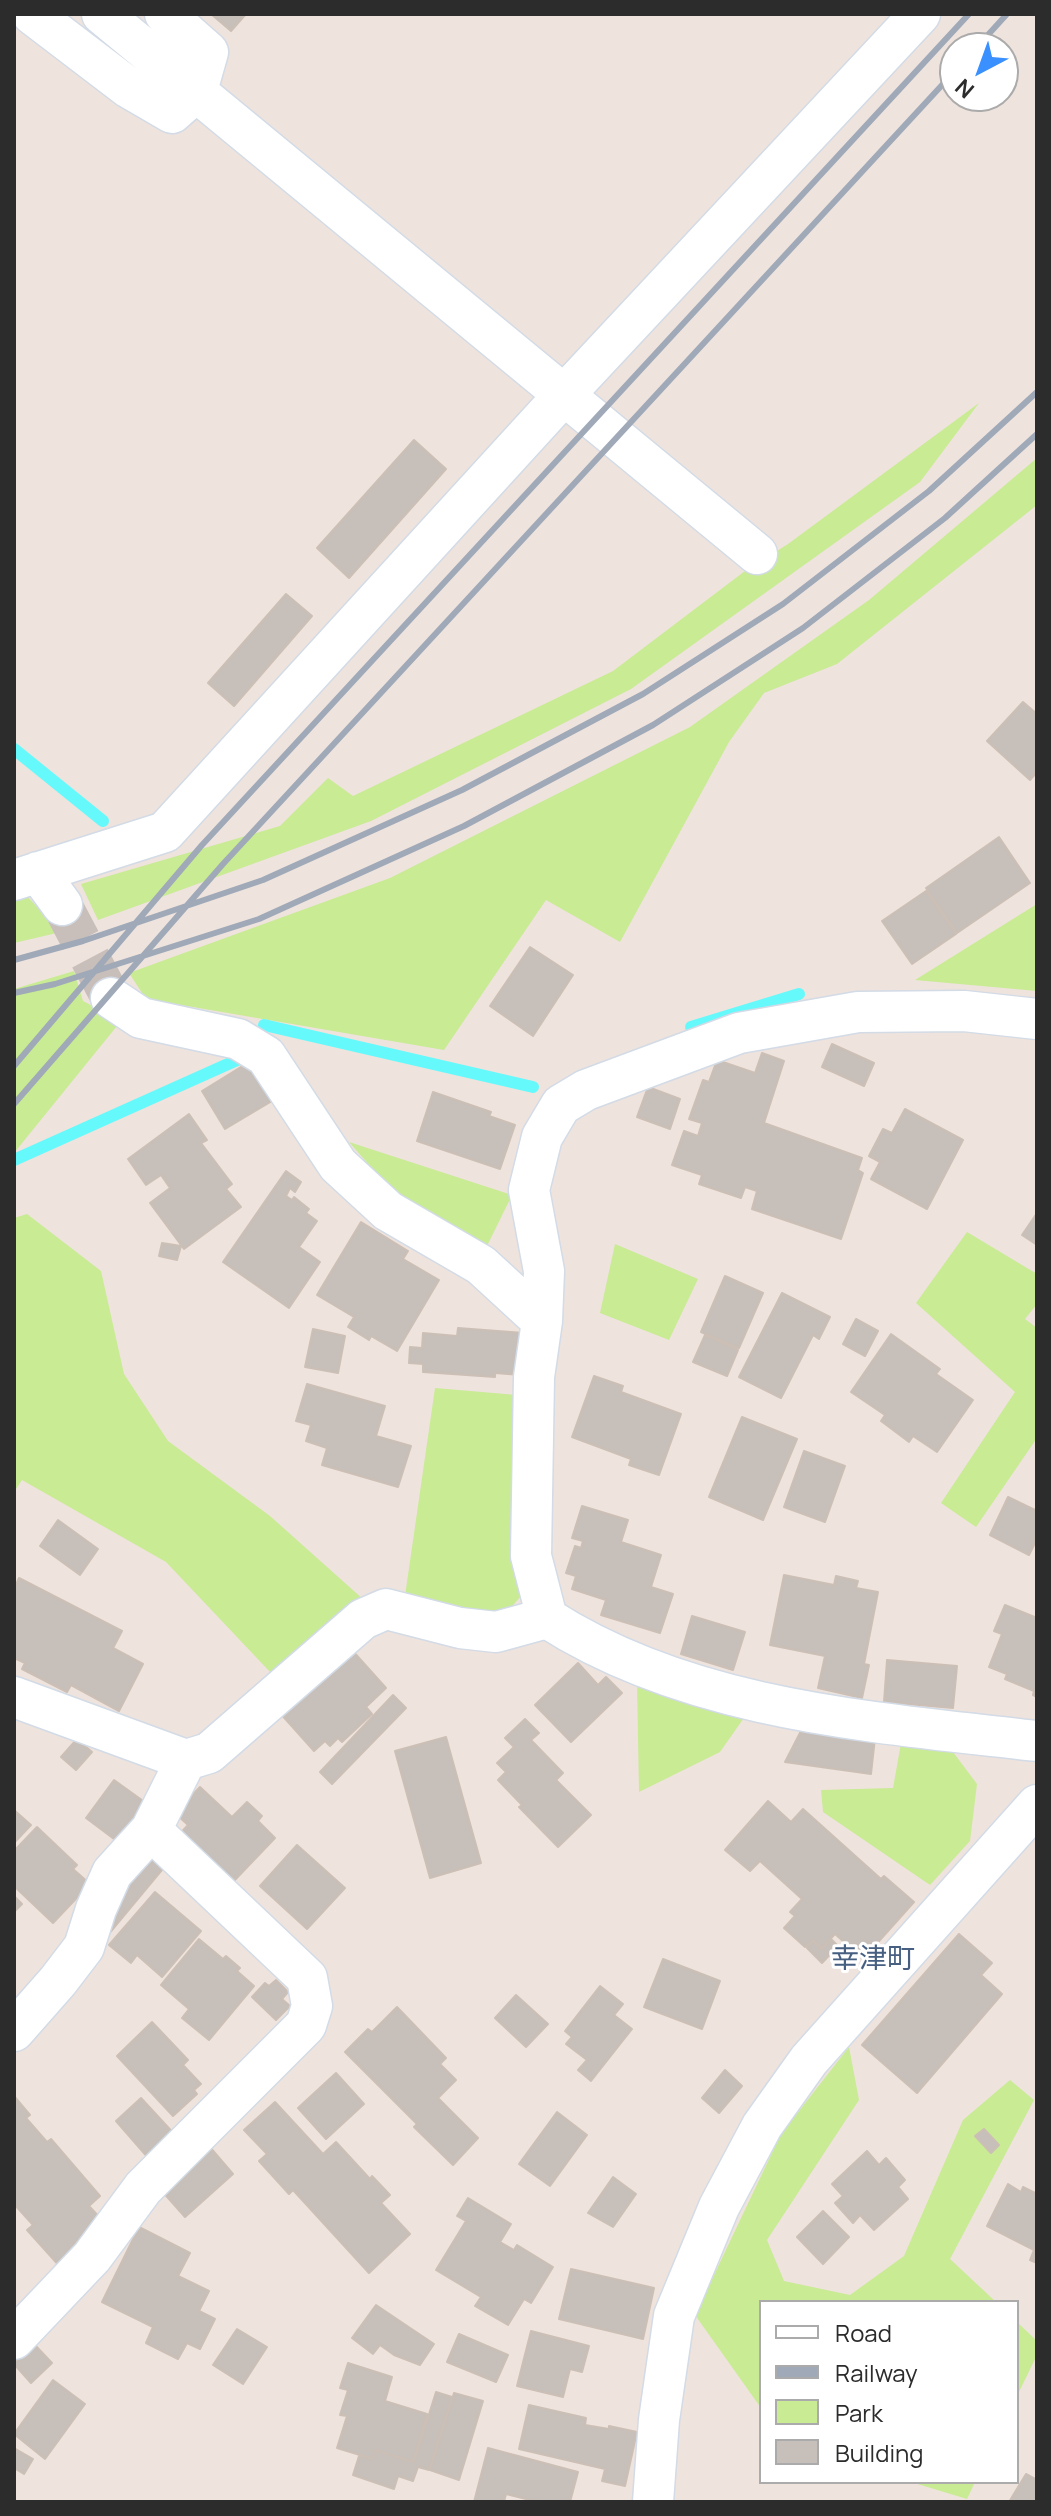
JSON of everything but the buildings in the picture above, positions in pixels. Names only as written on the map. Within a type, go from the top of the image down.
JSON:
[{"type":"street","points":[[32,14],[129,88],[172,113],[197,91],[208,52],[165,14]]},
{"type":"street","points":[[102,14],[757,554]]},
{"type":"street","points":[[26,876],[165,832],[564,395],[920,14]]},
{"type":"street","points":[[26,876],[62,905]]},
{"type":"street","points":[[111,998],[141,1018],[238,1039],[266,1056],[338,1165],[388,1211],[481,1265],[542,1321]]},
{"type":"street","points":[[1037,1019],[964,1011],[858,1012],[739,1033],[586,1090],[561,1105],[542,1137],[529,1190],[544,1271],[542,1321],[534,1377],[531,1556],[547,1618],[577,1637],[688,1683],[787,1709],[1037,1741]]},
{"type":"street","points":[[14,1697],[186,1760],[209,1753],[363,1619],[386,1609],[460,1628],[496,1632],[547,1618]]},
{"type":"street","points":[[14,2031],[84,1947],[112,1873],[151,1830],[186,1760]]},
{"type":"street","points":[[653,2502],[659,2420],[674,2316],[719,2207],[762,2126],[809,2060],[1037,1805]]},
{"type":"street","points":[[14,2339],[92,2257],[143,2188],[306,2025],[312,2006],[307,1978],[151,1830]]},
{"type":"green space","points":[[979,403],[920,482],[631,689],[371,821],[98,920],[81,884],[280,826],[328,778],[353,796],[613,671],[745,571],[788,544]]},
{"type":"green space","points":[[1037,458],[1037,505],[837,664],[764,693],[729,742],[620,942],[546,900],[444,1050],[146,999],[129,973],[390,878],[690,727],[869,600]]},
{"type":"green space","points":[[22,891],[61,932],[14,943],[14,893]]},
{"type":"green space","points":[[1037,904],[1037,991],[915,980]]},
{"type":"green space","points":[[74,971],[83,1001],[121,1021],[14,1153],[14,989]]},
{"type":"green space","points":[[349,1142],[512,1195],[487,1246],[406,1207]]},
{"type":"green space","points":[[27,1214],[101,1271],[124,1374],[168,1441],[270,1516],[364,1600],[271,1673],[166,1562],[22,1480],[14,1492],[14,1218]]},
{"type":"green space","points":[[967,1232],[1037,1274],[1037,1304],[1025,1319],[1037,1328],[1037,1438],[976,1527],[941,1503],[1015,1392],[916,1303]]},
{"type":"green space","points":[[615,1244],[698,1279],[669,1340],[600,1313]]},
{"type":"green space","points":[[435,1388],[517,1395],[521,1596],[502,1618],[405,1596]]},
{"type":"green space","points":[[637,1681],[746,1715],[720,1752],[639,1792]]},
{"type":"green space","points":[[901,1743],[953,1752],[977,1784],[970,1841],[930,1885],[823,1812],[821,1790],[893,1788]]},
{"type":"green space","points":[[849,2047],[859,2100],[767,2240],[784,2281],[850,2295],[904,2256],[963,2120],[1010,2080],[1034,2100],[950,2259],[994,2300],[759,2300],[759,2405],[695,2315],[781,2134]]},
{"type":"green space","points":[[1019,2324],[1037,2341],[1037,2355],[1019,2392]]},
{"type":"green space","points":[[918,2484],[974,2484],[967,2499]]},
{"type":"waterway","points":[[14,749],[103,821]]},
{"type":"waterway","points":[[691,1027],[799,994]]},
{"type":"waterway","points":[[264,1025],[533,1087]]},
{"type":"waterway","points":[[14,1160],[237,1060]]},
{"type":"tunnel","points":[[62,905],[111,998]]},
{"type":"railway","points":[[14,1066],[202,845],[969,14]]},
{"type":"railway","points":[[991,32],[1007,14]]},
{"type":"railway","points":[[14,1104],[223,864],[939,88]]},
{"type":"railway","points":[[14,960],[83,941],[263,880],[462,790],[643,694],[783,604],[929,491],[1037,392]]},
{"type":"railway","points":[[14,993],[55,984],[259,919],[464,826],[653,725],[803,628],[945,518],[1037,434]]},
{"type":"district","name":"幸津町","points":[[873,1960]]}]
